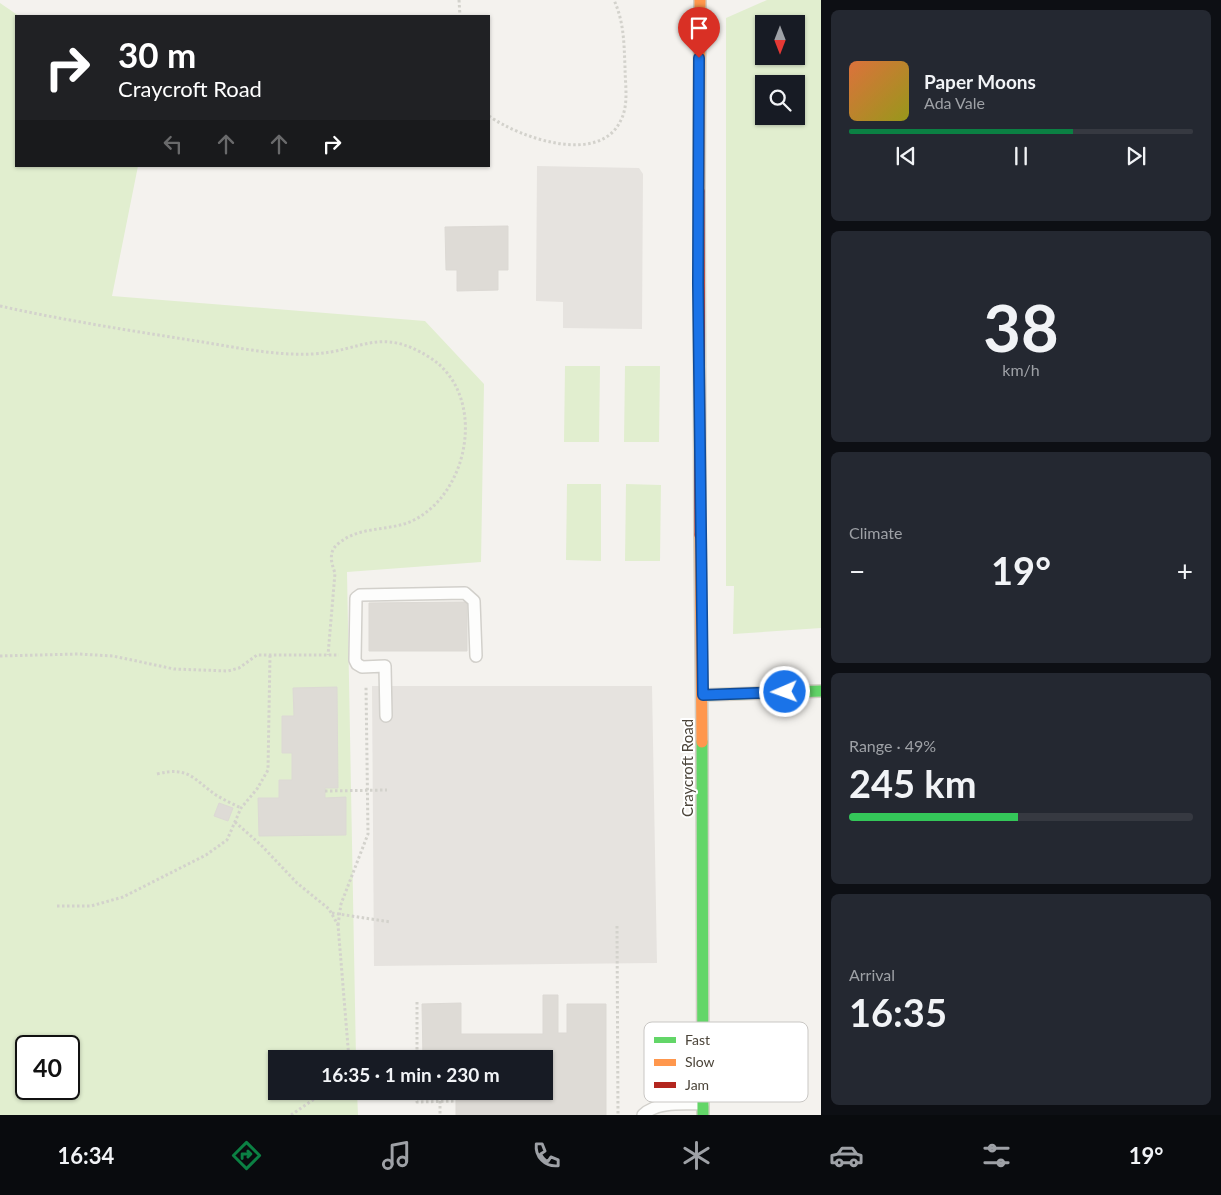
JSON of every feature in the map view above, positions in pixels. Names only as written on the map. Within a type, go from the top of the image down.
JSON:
[{"type":"street","name":"Craycroft Road","points":[[700,0],[698,284],[703,695],[703,1022]]},
{"type":"street","points":[[703,695],[821,691]]},
{"type":"lane","points":[[386,716],[385,666],[362,667],[357,664],[355,655],[355,602],[360,595],[465,593],[474,601],[476,656]]},
{"type":"lane","points":[[643,1115],[648,1111],[664,1106],[703,1109]]},
{"type":"path","points":[[459,0],[460,15]]},
{"type":"path","points":[[490,117],[508,128],[553,142],[581,146],[600,142],[607,138],[621,121],[626,102],[622,19],[614,0]]},
{"type":"path","points":[[0,306],[133,331],[248,349],[298,354],[329,352],[368,342],[398,342],[433,359],[455,386],[465,418],[464,450],[459,467],[442,495],[431,508],[415,520],[351,534],[337,544],[332,551],[331,561],[335,573],[328,655]]},
{"type":"path","points":[[0,656],[78,654],[113,656],[174,669],[228,671],[239,668],[257,655],[355,655]]},
{"type":"path","points":[[57,906],[91,906],[123,897],[156,882],[206,855],[227,840],[241,808],[257,789],[268,770],[270,655]]},
{"type":"path","points":[[348,1050],[338,925],[341,904],[368,834],[366,686]]},
{"type":"path","points":[[157,774],[177,771],[188,773],[217,795],[241,808]]},
{"type":"path","points":[[325,791],[387,790]]},
{"type":"path","points":[[235,822],[332,913],[338,925]]},
{"type":"path","points":[[332,913],[391,922]]},
{"type":"path","points":[[617,926],[618,1115]]},
{"type":"path","points":[[417,1002],[417,1050]]},
{"type":"path","points":[[291,1115],[313,1100]]},
{"type":"path","points":[[417,1100],[417,1102],[456,1101]]},
{"type":"path","points":[[440,1101],[440,1115]]},
{"type":"green space","points":[[767,0],[821,0],[821,628],[733,634],[734,586],[726,586],[726,18]]},
{"type":"green space","points":[[0,3],[18,15],[15,15],[15,167],[138,167],[112,296],[425,321],[484,384],[481,562],[347,572],[356,1050],[268,1050],[268,1100],[357,1100],[358,1115],[0,1115]]},
{"type":"green space","points":[[565,366],[600,366],[599,442],[564,442]]},
{"type":"green space","points":[[625,366],[660,366],[659,442],[624,442]]},
{"type":"green space","points":[[567,484],[601,484],[601,561],[566,560]]},
{"type":"green space","points":[[626,484],[661,485],[660,561],[625,561]]},
{"type":"shaded area","points":[[537,166],[639,168],[643,174],[642,329],[563,328],[563,302],[536,301]]},
{"type":"shaded area","points":[[372,686],[652,686],[657,963],[374,966]]},
{"type":"building","points":[[508,226],[508,270],[498,270],[498,290],[457,291],[457,270],[446,270],[445,227]]},
{"type":"building","points":[[467,602],[467,651],[369,651],[369,603]]},
{"type":"building","points":[[337,687],[338,788],[325,788],[325,798],[346,797],[346,835],[259,836],[258,798],[279,798],[279,780],[292,780],[292,753],[282,753],[282,716],[294,716],[293,688]]},
{"type":"building","points":[[219,803],[233,808],[228,821],[214,816]]},
{"type":"building","points":[[543,995],[558,995],[558,1033],[567,1033],[567,1004],[606,1004],[606,1115],[456,1115],[456,1100],[553,1100],[553,1050],[423,1050],[422,1004],[461,1003],[461,1034],[543,1034]]},
{"type":"traffic: fast","points":[[703,695],[821,691]]},
{"type":"traffic: fast","points":[[702,742],[703,1022]]},
{"type":"traffic: fast","points":[[703,1102],[703,1115]]},
{"type":"traffic: slow","points":[[699,191],[700,0]]},
{"type":"traffic: slow","points":[[700,535],[702,742]]},
{"type":"traffic: jam","points":[[699,191],[700,535]]},
{"type":"route","points":[[699,58],[698,284],[703,695],[785,692]]}]
